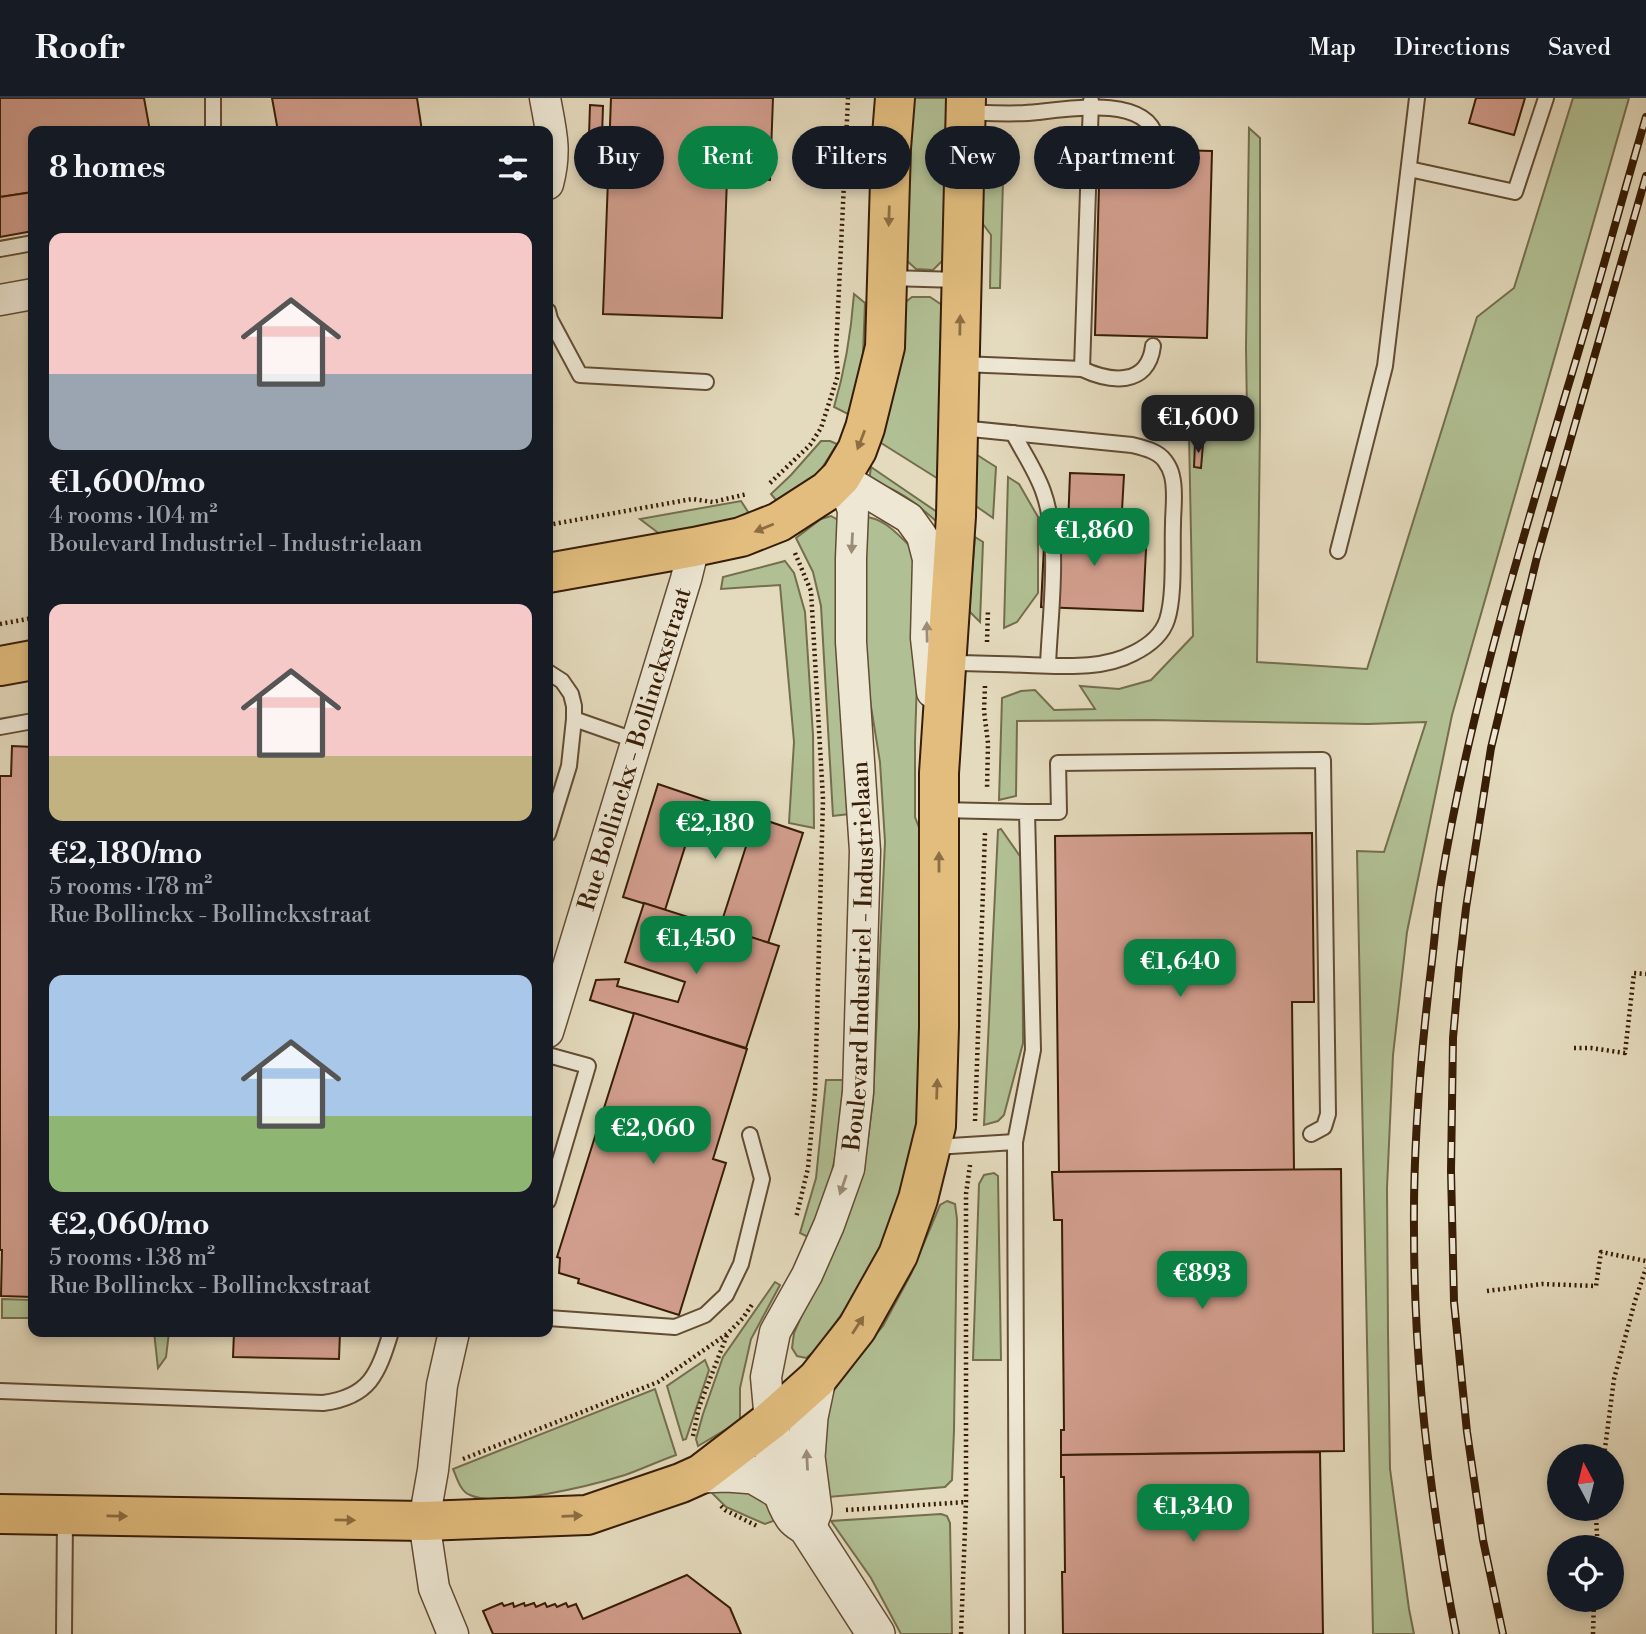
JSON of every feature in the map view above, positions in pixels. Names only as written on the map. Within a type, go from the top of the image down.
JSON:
[{"type":"highway","points":[[553,572],[694,548],[741,537],[779,522],[827,491],[841,477],[857,450],[865,428],[885,347],[895,98]]},
{"type":"highway","points":[[0,1514],[424,1521],[587,1515],[701,1474],[770,1421],[817,1379],[857,1328],[898,1255],[918,1199],[936,1126],[939,1027],[939,792],[956,516],[965,105]]},
{"type":"highway","points":[[0,666],[28,661]]},
{"type":"street","points":[[545,98],[550,126]]},
{"type":"street","points":[[553,145],[553,165]]},
{"type":"street","points":[[0,300],[28,295]]},
{"type":"street","points":[[841,477],[909,518],[922,536],[928,559],[926,638],[939,792]]},
{"type":"street","name":"Boulevard Industriel - Industrielaan","points":[[841,477],[853,510],[851,642],[865,850],[858,1092],[849,1169],[807,1275],[775,1332],[766,1377],[775,1461],[783,1492],[795,1519],[820,1519],[876,1634]]},
{"type":"street","name":"Rue Bollinckx - Bollinckxstraat","points":[[553,1016],[694,548]]},
{"type":"street","points":[[453,1337],[442,1385],[433,1470],[424,1521],[434,1588],[453,1634]]},
{"type":"street","points":[[817,1379],[809,1416],[806,1457],[813,1511],[820,1519]]},
{"type":"street","points":[[701,1474],[754,1475],[783,1492]]},
{"type":"lane","points":[[213,98],[213,126]]},
{"type":"lane","points":[[1338,551],[1385,366],[1417,98]]},
{"type":"lane","points":[[1409,169],[1515,192],[1545,98]]},
{"type":"lane","points":[[965,105],[1029,113],[1091,102],[1128,100],[1145,109],[1153,126]]},
{"type":"lane","points":[[1082,369],[1091,102]]},
{"type":"lane","points":[[0,249],[28,244]]},
{"type":"lane","points":[[887,278],[961,280]]},
{"type":"lane","points":[[553,325],[580,375],[706,382]]},
{"type":"lane","points":[[959,364],[1082,369],[1105,377],[1129,377],[1146,368],[1153,346]]},
{"type":"lane","points":[[947,663],[1048,665],[1097,664],[1118,660],[1135,653],[1160,634],[1167,620],[1171,597],[1172,477],[1166,461],[1152,451],[1132,445],[958,428]]},
{"type":"lane","points":[[1013,433],[1043,490],[1051,528],[1053,563],[1048,665]]},
{"type":"lane","points":[[553,675],[562,681],[574,706],[569,766],[553,818]]},
{"type":"lane","points":[[574,719],[637,741]]},
{"type":"lane","points":[[0,727],[28,722]]},
{"type":"lane","points":[[939,792],[986,812],[1059,812],[1058,763],[1323,760],[1328,1114],[1324,1126],[1311,1134]]},
{"type":"lane","points":[[1017,1634],[1015,1142],[1033,1050],[1027,812]]},
{"type":"lane","points":[[553,1056],[588,1066],[553,1184]]},
{"type":"lane","points":[[553,1318],[676,1327],[705,1315],[726,1295],[741,1264],[759,1192],[762,1179],[750,1135]]},
{"type":"lane","points":[[931,1147],[1015,1142]]},
{"type":"lane","points":[[0,1391],[323,1403],[342,1401],[359,1393],[370,1380],[383,1358],[389,1337]]},
{"type":"lane","points":[[64,1634],[65,1515]]},
{"type":"path","points":[[763,490],[810,445],[821,428],[838,375],[836,352],[848,98]]},
{"type":"path","points":[[553,524],[692,499],[713,502],[756,492]]},
{"type":"path","points":[[795,1222],[808,1168],[815,1093],[823,799],[811,591],[796,556]]},
{"type":"path","points":[[0,624],[28,619]]},
{"type":"path","points":[[961,1634],[965,1502],[966,1194],[975,1123],[988,743]]},
{"type":"path","points":[[1574,1048],[1625,1053],[1634,973],[1646,974]]},
{"type":"path","points":[[1487,1291],[1542,1284],[1596,1286],[1601,1252],[1646,1261]]},
{"type":"path","points":[[1606,1444],[1614,1379],[1646,1268]]},
{"type":"path","points":[[433,1470],[658,1382],[727,1334],[757,1298]]},
{"type":"path","points":[[727,1334],[699,1408],[690,1446],[710,1497],[725,1510],[768,1532]]},
{"type":"path","points":[[820,1519],[965,1502]]},
{"type":"path","points":[[1593,1634],[1594,1612]]},
{"type":"green space","points":[[913,98],[949,98],[948,126],[925,126],[925,189],[946,189],[944,259],[933,270],[916,269],[905,259],[908,189],[911,189]]},
{"type":"green space","points":[[1573,98],[1629,98],[1452,715],[1407,932],[1393,1055],[1387,1188],[1388,1333],[1390,1469],[1414,1634],[1373,1634],[1357,851],[1384,852],[1426,722],[1368,724],[1151,720],[1017,721],[1016,796],[999,800],[1002,698],[1021,691],[1035,690],[1054,710],[1095,709],[1080,686],[1119,689],[1151,680],[1193,636],[1189,434],[1247,413],[1249,128],[1260,138],[1257,662],[1367,669],[1477,317],[1514,288]]},
{"type":"green space","points":[[981,189],[1003,189],[1000,288],[990,288],[991,235],[980,220]]},
{"type":"green space","points":[[854,294],[865,303],[863,354],[850,415],[834,407],[847,351]]},
{"type":"green space","points":[[912,297],[930,297],[942,305],[940,480],[878,441],[903,304]]},
{"type":"green space","points":[[821,441],[837,444],[822,468],[804,488],[780,505],[771,494]]},
{"type":"green space","points":[[974,453],[996,467],[993,518],[973,504]]},
{"type":"green space","points":[[871,467],[937,512],[937,522],[905,497],[888,487],[869,481]]},
{"type":"green space","points":[[1008,477],[1019,484],[1038,517],[1038,593],[1017,622],[1004,628]]},
{"type":"green space","points":[[741,501],[752,518],[661,535],[640,519]]},
{"type":"green space","points":[[831,516],[838,520],[849,814],[833,816],[821,606],[813,572],[796,538],[821,519]]},
{"type":"green space","points":[[864,517],[885,524],[913,549],[918,647],[915,817],[926,846],[917,1147],[894,1222],[865,1282],[815,1351],[806,1358],[797,1356],[792,1348],[794,1333],[859,1185],[873,1100],[885,842],[880,762],[863,657]]},
{"type":"green space","points":[[975,537],[983,542],[980,622],[969,611]]},
{"type":"green space","points":[[785,561],[794,573],[805,612],[813,735],[814,828],[789,823],[794,742],[780,585],[721,589],[723,577]]},
{"type":"green space","points":[[1001,829],[1022,859],[1023,1043],[1004,1115],[998,1121],[984,1125],[998,830]]},
{"type":"green space","points":[[826,1080],[844,1080],[836,1152],[828,1191],[808,1237],[800,1233],[816,1178]]},
{"type":"green space","points":[[994,1173],[998,1176],[1001,1360],[973,1360],[979,1184],[984,1175]]},
{"type":"green space","points":[[947,1201],[955,1204],[957,1219],[952,1480],[945,1487],[828,1497],[819,1451],[823,1410],[839,1377],[883,1326],[911,1274],[940,1205]]},
{"type":"green space","points":[[775,1282],[780,1285],[751,1339],[740,1388],[740,1421],[698,1446],[696,1439],[703,1414],[723,1357]]},
{"type":"green space","points":[[2,1299],[28,1300],[28,1318],[2,1318]]},
{"type":"green space","points":[[155,1337],[168,1337],[166,1357],[158,1368]]},
{"type":"green space","points":[[705,1360],[709,1370],[686,1439],[683,1440],[667,1386]]},
{"type":"green space","points":[[655,1389],[676,1455],[631,1473],[546,1494],[484,1499],[470,1495],[459,1484],[453,1469]]},
{"type":"green space","points":[[721,1488],[754,1494],[771,1510],[776,1520],[765,1524],[726,1507],[712,1493]]},
{"type":"green space","points":[[941,1514],[947,1516],[950,1523],[952,1634],[901,1634],[871,1578],[831,1521]]},
{"type":"building","points":[[0,98],[144,98],[149,126],[28,126],[28,193],[0,197]]},
{"type":"building","points":[[272,98],[417,98],[421,126],[277,126]]},
{"type":"building","points":[[611,98],[773,98],[772,126],[678,126],[678,189],[727,189],[722,318],[603,314],[608,189],[664,189],[664,126],[610,126]]},
{"type":"building","points":[[1476,98],[1525,98],[1514,135],[1469,123]]},
{"type":"building","points":[[590,105],[603,106],[602,126],[589,126]]},
{"type":"building","points":[[1200,151],[1212,151],[1207,338],[1095,335],[1099,189],[1200,189]]},
{"type":"building","points":[[28,193],[28,232],[0,237],[0,197]]},
{"type":"building","points":[[1195,443],[1203,444],[1201,468],[1194,467]]},
{"type":"building","points":[[1070,473],[1124,475],[1121,528],[1068,526]]},
{"type":"building","points":[[1045,525],[1147,529],[1143,611],[1041,607]]},
{"type":"building","points":[[12,746],[28,747],[28,1297],[1,1296],[0,776],[11,776]]},
{"type":"building","points":[[658,784],[803,833],[768,943],[720,927],[751,831],[696,812],[665,910],[623,897]]},
{"type":"building","points":[[1312,833],[1314,1002],[1292,1002],[1294,1170],[1059,1172],[1055,836]]},
{"type":"building","points":[[644,903],[779,946],[746,1048],[590,1000],[596,980],[619,979],[617,986],[678,1002],[685,982],[625,962]]},
{"type":"building","points":[[634,1013],[747,1049],[713,1159],[726,1163],[679,1315],[578,1283],[579,1279],[559,1273],[560,1258],[557,1257]]},
{"type":"building","points":[[1341,1169],[1344,1451],[1061,1455],[1061,1430],[1064,1430],[1062,1220],[1054,1220],[1052,1172]]},
{"type":"building","points":[[234,1337],[340,1337],[339,1359],[233,1357]]},
{"type":"building","points":[[1320,1452],[1323,1634],[1063,1634],[1064,1477],[1061,1477],[1061,1455]]},
{"type":"building","points":[[687,1575],[730,1608],[741,1634],[493,1634],[483,1611],[502,1603],[504,1606],[513,1603],[514,1607],[534,1603],[536,1607],[545,1603],[547,1607],[555,1604],[557,1607],[566,1603],[568,1607],[576,1604],[583,1619]]},
{"type":"railway","points":[[1456,1634],[1438,1534],[1425,1434],[1415,1283],[1414,1198],[1418,1096],[1438,902],[1465,759],[1496,636],[1646,117]]},
{"type":"railway","points":[[1503,1634],[1483,1540],[1467,1432],[1454,1302],[1451,1171],[1453,1038],[1459,969],[1491,748],[1537,557],[1646,176]]}]
